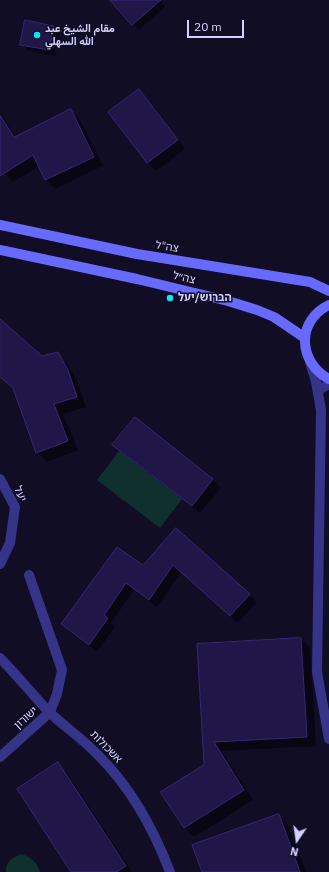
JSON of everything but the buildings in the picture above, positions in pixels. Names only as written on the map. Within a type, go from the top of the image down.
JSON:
[{"type":"main road","name":"צה\"ל","points":[[0,225],[137,254],[310,282],[329,291]]},
{"type":"main road","name":"צה״ל","points":[[0,250],[122,276],[228,301],[274,317],[305,338]]},
{"type":"main road","points":[[329,305],[316,313],[307,329],[305,338],[306,350],[310,362],[315,369],[329,379]]},
{"type":"street","points":[[310,362],[316,382],[321,410],[317,672],[329,739]]},
{"type":"street","points":[[318,394],[320,389],[329,384]]},
{"type":"street","name":"יעל","points":[[0,478],[14,507],[10,543],[0,564]]},
{"type":"street","points":[[29,575],[62,670],[57,694],[50,712]]},
{"type":"street","name":"אשכולות","points":[[0,658],[50,712],[100,756],[122,783],[148,825],[162,852],[170,872]]},
{"type":"street","name":"ישורון","points":[[0,757],[50,712]]},
{"type":"green space","points":[[119,451],[182,499],[160,528],[97,480]]},
{"type":"green space","points":[[21,854],[33,860],[40,872],[6,872],[7,865],[10,860]]},
{"type":"place","name":"مقام الشيخ عبد الله السهلي","points":[[37,35]]},
{"type":"place","name":"הברוש/יעל","points":[[170,298]]}]
